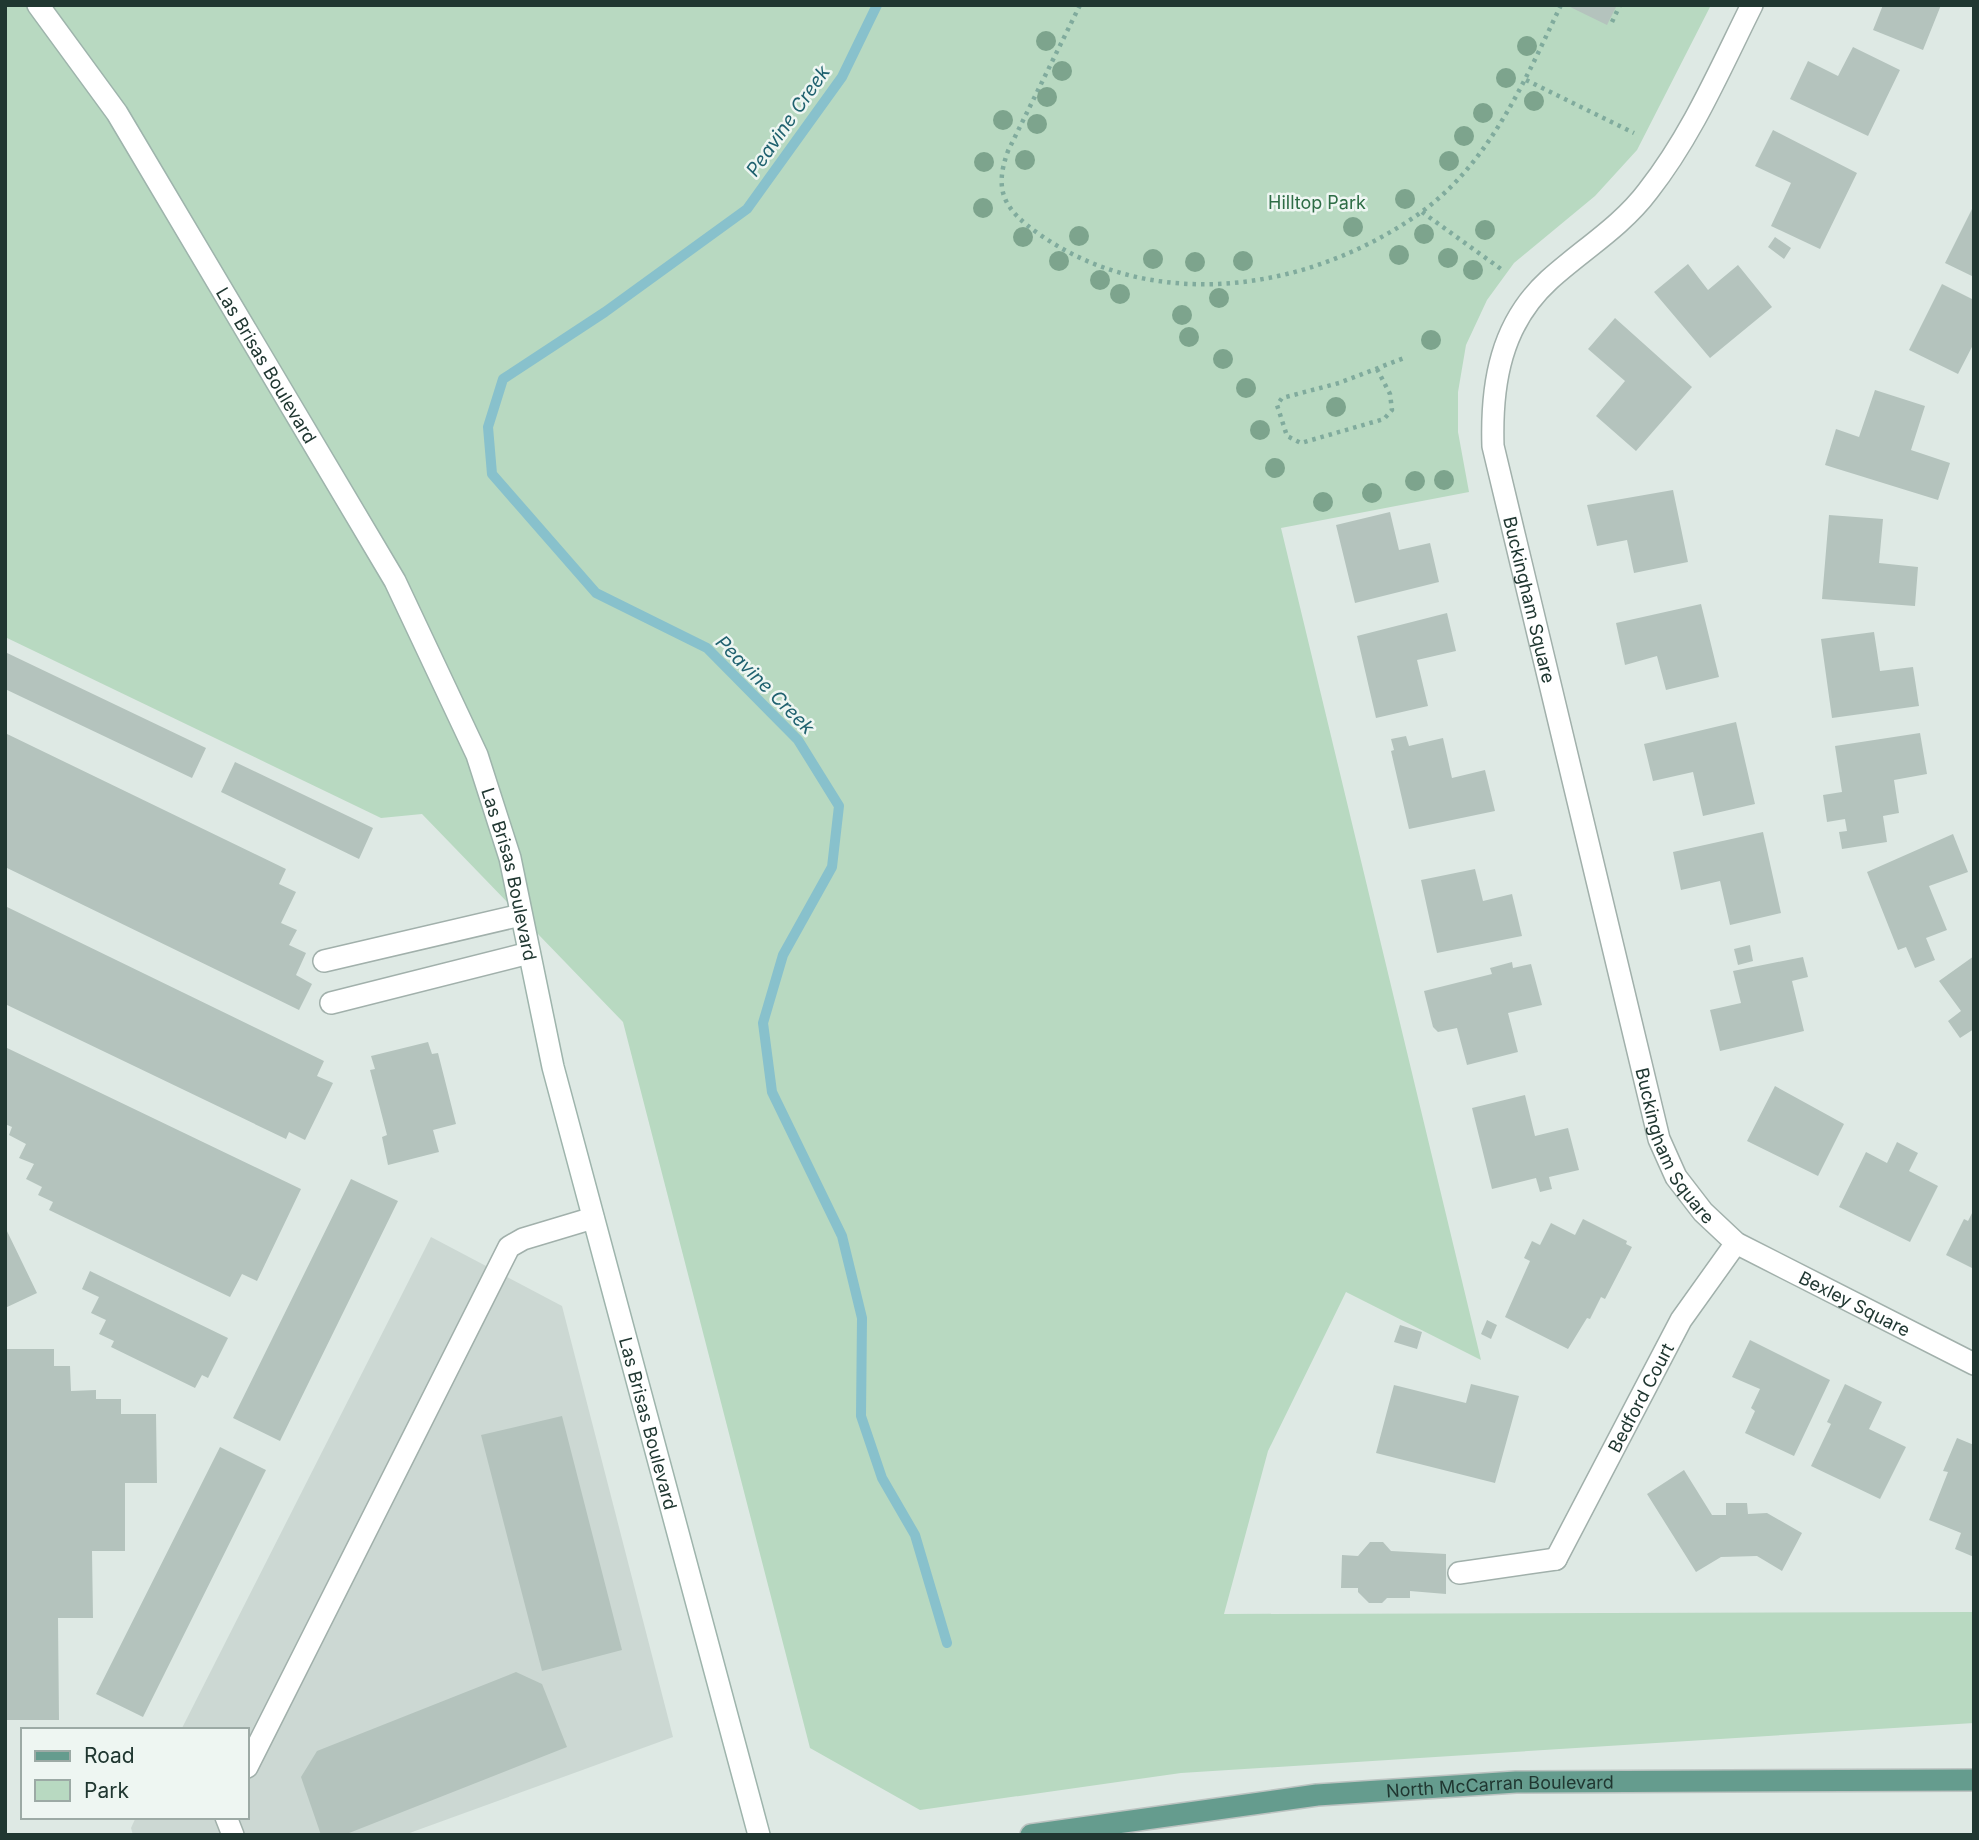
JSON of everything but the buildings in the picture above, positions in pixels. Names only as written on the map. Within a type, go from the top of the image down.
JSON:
[{"type":"main road","name":"North McCarran Boulevard","points":[[1031,1835],[1317,1795],[1516,1782],[1974,1780]]},
{"type":"street","name":"Las Brisas Boulevard","points":[[38,5],[117,113],[395,581],[477,755],[510,858],[547,1044],[759,1835]]},
{"type":"street","name":"Buckingham Square","points":[[1736,1243],[1703,1212],[1676,1177],[1659,1139],[1493,446],[1492,399],[1500,357],[1520,314],[1548,281],[1607,234],[1646,194],[1681,146],[1752,5]]},
{"type":"street","points":[[324,961],[521,915]]},
{"type":"street","points":[[331,1003],[529,953]]},
{"type":"street","points":[[248,1764],[509,1247],[523,1239],[593,1218]]},
{"type":"street","name":"Bexley Square","points":[[1736,1243],[1974,1364]]},
{"type":"street","name":"Bedford Court","points":[[1459,1573],[1556,1559],[1681,1320],[1736,1243]]},
{"type":"path","points":[[1080,5],[999,174],[1003,197],[1017,219],[1059,248],[1114,272],[1155,283],[1209,286],[1272,277],[1334,260],[1382,237],[1422,212],[1467,170],[1513,104],[1561,5]]},
{"type":"path","points":[[1612,22],[1620,5]]},
{"type":"path","points":[[1525,80],[1634,134]]},
{"type":"path","points":[[1422,212],[1501,270]]},
{"type":"path","points":[[1377,369],[1390,394],[1392,410],[1384,419],[1301,443],[1287,436],[1277,405],[1282,398],[1404,358]]},
{"type":"shaded area","points":[[431,1237],[562,1306],[673,1737],[404,1835],[133,1835],[131,1828],[135,1819],[248,1819],[248,1728],[182,1728]]},
{"type":"green space","name":"Hilltop Park","points":[[5,5],[1711,5],[1637,150],[1595,196],[1514,263],[1487,300],[1466,345],[1458,392],[1458,432],[1469,492],[1281,528],[1481,1360],[1346,1292],[1268,1451],[1224,1614],[1974,1612],[1974,1723],[1181,1773],[920,1810],[810,1748],[623,1022],[422,814],[381,818],[5,637]]},
{"type":"waterway","name":"Peavine Creek","points":[[877,5],[842,77],[747,209],[605,312],[503,379],[488,427],[492,474],[596,593],[707,648],[798,740],[839,806],[832,867],[783,955],[763,1023],[772,1092],[842,1236],[862,1318],[861,1416],[882,1478],[915,1535],[947,1643]]}]
